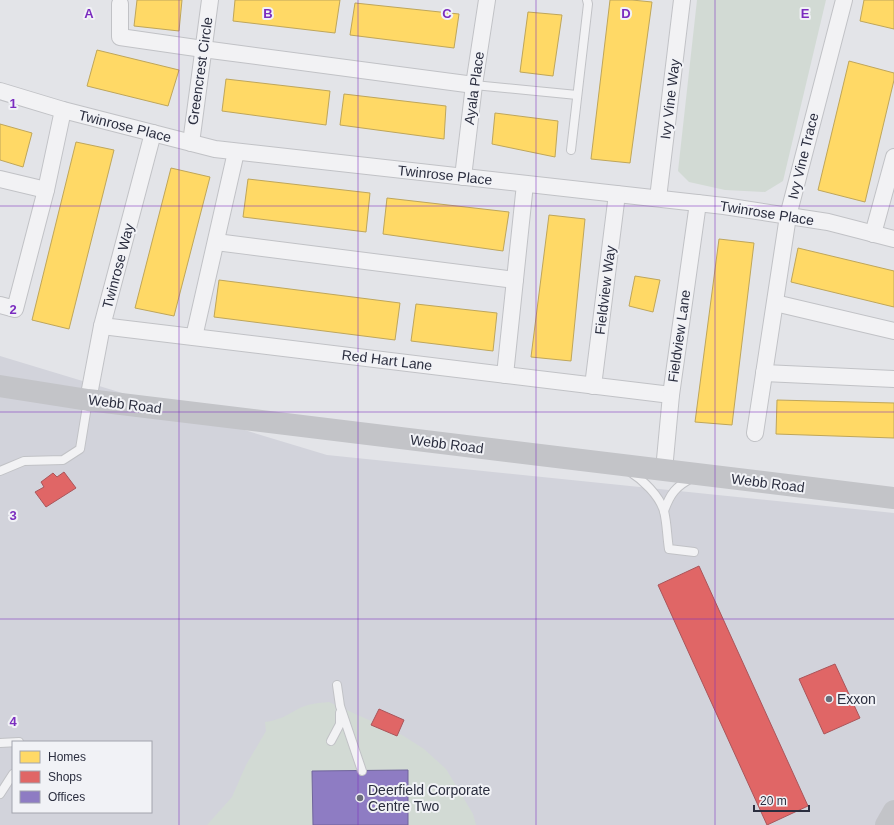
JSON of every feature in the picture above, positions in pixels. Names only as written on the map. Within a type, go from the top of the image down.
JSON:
[{"type":"street","name":"Greencrest Circle","points":[[191,143],[210,0]]},
{"type":"street","name":"Ayala Place","points":[[463,177],[474,85],[487,0]]},
{"type":"street","name":"Ivy Vine Way","points":[[658,198],[682,0]]},
{"type":"street","name":"Ivy Vine Trace","points":[[755,433],[788,216],[844,0]]},
{"type":"street","points":[[120,4],[120,37],[474,85]]},
{"type":"street","name":"Twinrose Place","points":[[0,91],[63,110],[215,149],[698,203],[828,222],[894,239]]},
{"type":"street","points":[[0,305],[15,309],[46,190],[63,110]]},
{"type":"street","name":"Twinrose Way","points":[[88,400],[102,326],[153,133]]},
{"type":"street","points":[[194,337],[236,152]]},
{"type":"street","points":[[873,234],[894,157]]},
{"type":"street","points":[[0,179],[46,190]]},
{"type":"street","points":[[505,375],[525,184]]},
{"type":"street","name":"Fieldview Way","points":[[593,386],[618,194]]},
{"type":"street","name":"Fieldview Lane","points":[[664,470],[671,395],[698,203]]},
{"type":"street","points":[[216,242],[515,280]]},
{"type":"street","points":[[775,303],[894,331]]},
{"type":"street","name":"Red Hart Lane","points":[[102,326],[671,395]]},
{"type":"street","points":[[764,373],[894,379]]},
{"type":"street","name":"Webb Road","points":[[0,386],[88,400],[894,498]]},
{"type":"street","points":[[886,825],[894,811]]},
{"type":"lane","points":[[570,150],[588,4],[587,0]]},
{"type":"lane","points":[[474,85],[577,95]]},
{"type":"lane","points":[[0,471],[24,461],[64,460],[80,449],[88,400]]},
{"type":"lane","points":[[618,464],[634,474],[657,498],[664,511],[668,549],[694,552]]},
{"type":"lane","points":[[664,511],[668,499],[673,491],[681,484],[700,474]]},
{"type":"lane","points":[[331,741],[340,724],[340,706],[337,685]]},
{"type":"lane","points":[[340,706],[362,770]]},
{"type":"lane","points":[[0,743],[12,742]]},
{"type":"lane","points":[[0,794],[12,776]]},
{"type":"shaded area","points":[[697,0],[826,0],[783,181],[765,192],[725,190],[689,182],[678,171]]},
{"type":"shaded area","points":[[0,356],[327,455],[894,513],[894,825],[0,825]]},
{"type":"shaded area","points":[[329,702],[402,735],[424,749],[446,769],[473,814],[476,825],[207,825],[232,797],[246,765],[266,731],[265,722],[279,719],[301,707]]},
{"type":"building: Homes","points":[[137,0],[182,0],[179,31],[134,26]]},
{"type":"building: Homes","points":[[235,0],[340,0],[335,33],[233,21]]},
{"type":"building: Homes","points":[[610,0],[652,2],[630,163],[591,159]]},
{"type":"building: Homes","points":[[864,0],[894,0],[894,29],[860,21]]},
{"type":"building: Homes","points":[[355,3],[459,14],[454,48],[350,35]]},
{"type":"building: Homes","points":[[528,12],[562,15],[553,76],[520,72]]},
{"type":"building: Homes","points":[[97,50],[179,70],[168,106],[87,86]]},
{"type":"building: Homes","points":[[849,61],[894,73],[894,80],[865,202],[818,190]]},
{"type":"building: Homes","points":[[226,79],[330,91],[326,125],[222,111]]},
{"type":"building: Homes","points":[[344,94],[446,106],[444,139],[340,125]]},
{"type":"building: Homes","points":[[495,113],[558,121],[555,157],[492,144]]},
{"type":"building: Homes","points":[[0,124],[32,133],[23,167],[0,160]]},
{"type":"building: Homes","points":[[76,142],[114,150],[69,329],[32,320]]},
{"type":"building: Homes","points":[[171,168],[210,177],[174,316],[135,308]]},
{"type":"building: Homes","points":[[248,179],[370,193],[366,232],[243,217]]},
{"type":"building: Homes","points":[[387,198],[509,212],[503,251],[383,234]]},
{"type":"building: Homes","points":[[549,215],[585,219],[571,361],[531,357]]},
{"type":"building: Homes","points":[[719,239],[754,243],[732,425],[695,422]]},
{"type":"building: Homes","points":[[798,248],[894,271],[894,307],[791,282]]},
{"type":"building: Homes","points":[[635,276],[660,280],[653,312],[629,306]]},
{"type":"building: Homes","points":[[219,280],[400,303],[395,340],[214,317]]},
{"type":"building: Homes","points":[[416,304],[497,313],[493,351],[411,341]]},
{"type":"building: Homes","points":[[777,400],[894,403],[894,438],[776,434]]},
{"type":"building: Shops","points":[[64,472],[76,488],[46,507],[35,492],[44,487],[41,482],[53,473],[57,477]]},
{"type":"building: Shops","points":[[699,566],[808,806],[767,825],[658,585]]},
{"type":"building: Shops","name":"Exxon","points":[[835,664],[860,718],[824,734],[799,679]]},
{"type":"building: Shops","points":[[379,709],[404,720],[397,736],[371,725]]},
{"type":"building: Offices","name":"Deerfield Corporate Centre Two","points":[[408,770],[408,825],[313,825],[312,771]]},
{"type":"place","name":"Exxon","points":[[829,699]]},
{"type":"place","name":"Deerfield Corporate Centre Two","points":[[360,798]]}]
